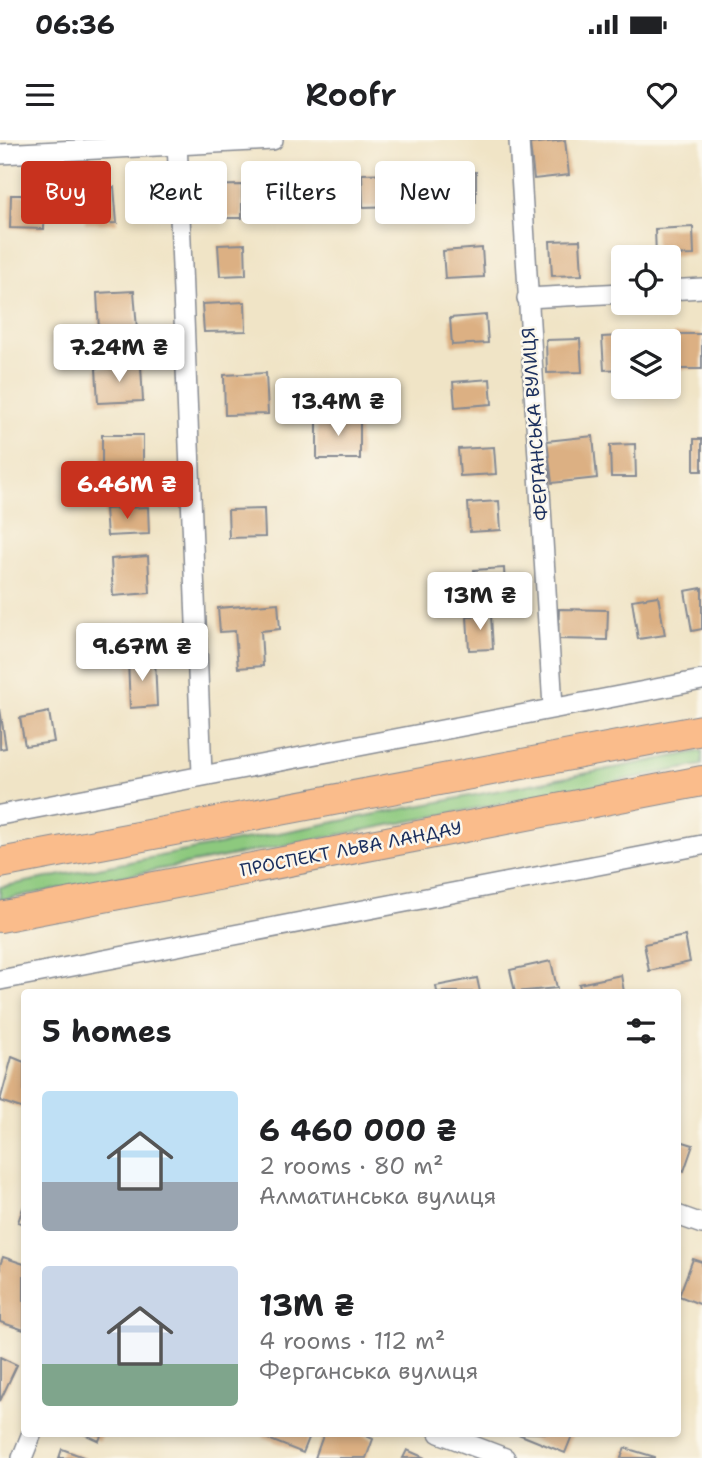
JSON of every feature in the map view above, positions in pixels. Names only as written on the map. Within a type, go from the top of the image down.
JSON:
[{"type":"main road","points":[[0,863],[702,730]]},
{"type":"main road","name":"ПРОСПЕКТ ЛЬВА ЛАНДАУ","points":[[0,917],[702,781]]},
{"type":"street","points":[[0,154],[177,142],[273,140]]},
{"type":"street","name":"ФЕРГАНСЬКА ВУЛИЦЯ","points":[[519,140],[553,707]]},
{"type":"street","points":[[177,142],[202,774]]},
{"type":"street","points":[[681,289],[702,288]]},
{"type":"street","points":[[527,298],[611,294]]},
{"type":"street","points":[[0,815],[202,774],[702,680]]},
{"type":"street","points":[[0,980],[702,845]]},
{"type":"street","points":[[681,1216],[702,1224]]},
{"type":"street","points":[[22,1458],[30,1437]]},
{"type":"street","points":[[450,1437],[505,1458]]},
{"type":"green space","points":[[702,751],[702,765],[0,900],[0,887]]},
{"type":"building","points":[[565,140],[569,175],[534,179],[530,144]]},
{"type":"building","points":[[362,174],[375,174],[375,207],[363,207]]},
{"type":"building","points":[[227,185],[241,185],[241,218],[227,218]]},
{"type":"building","points":[[111,187],[114,187],[117,223],[111,223]]},
{"type":"building","points":[[11,195],[21,195],[21,224],[44,224],[44,229],[10,228]]},
{"type":"building","points":[[693,227],[694,255],[681,255],[681,245],[656,245],[655,229]]},
{"type":"building","points":[[580,240],[582,275],[552,276],[550,241]]},
{"type":"building","points":[[245,244],[246,275],[220,276],[218,245]]},
{"type":"building","points":[[482,248],[484,277],[445,279],[443,251]]},
{"type":"building","points":[[134,291],[137,329],[99,331],[97,293]]},
{"type":"building","points":[[245,302],[246,331],[204,332],[202,304]]},
{"type":"building","points":[[486,315],[488,343],[452,345],[450,318]]},
{"type":"building","points":[[681,334],[702,334],[702,369],[681,369]]},
{"type":"building","points":[[602,337],[611,337],[611,370],[604,370]]},
{"type":"building","points":[[580,339],[582,372],[547,373],[546,340]]},
{"type":"building","points":[[141,366],[143,401],[98,403],[96,368]]},
{"type":"building","points":[[266,373],[268,414],[225,415],[224,375]]},
{"type":"building","points":[[490,379],[492,404],[455,407],[453,382]]},
{"type":"building","points":[[317,417],[360,417],[360,459],[317,459]]},
{"type":"building","points":[[102,435],[143,435],[143,469],[102,470]]},
{"type":"building","points":[[593,436],[597,478],[552,483],[547,441]]},
{"type":"building","points":[[694,439],[702,439],[702,471],[694,471]]},
{"type":"building","points":[[635,444],[636,477],[611,477],[610,445]]},
{"type":"building","points":[[494,447],[496,474],[460,476],[458,449]]},
{"type":"building","points":[[499,501],[501,530],[470,532],[468,503]]},
{"type":"building","points":[[148,507],[149,534],[107,536],[105,509]]},
{"type":"building","points":[[264,509],[265,537],[229,538],[228,510]]},
{"type":"building","points":[[148,556],[150,593],[113,596],[111,559]]},
{"type":"building","points":[[504,568],[505,588],[475,590],[474,570]]},
{"type":"building","points":[[702,588],[702,629],[692,631],[685,591]]},
{"type":"building","points":[[658,596],[665,635],[638,639],[632,600]]},
{"type":"building","points":[[278,603],[280,629],[261,631],[263,666],[238,668],[235,631],[220,632],[218,608]]},
{"type":"building","points":[[559,609],[608,610],[607,640],[558,639]]},
{"type":"building","points":[[491,615],[493,649],[469,650],[467,616]]},
{"type":"building","points":[[155,659],[157,706],[130,708],[128,660]]},
{"type":"building","points":[[0,709],[6,748],[0,749]]},
{"type":"building","points":[[49,712],[54,742],[25,746],[20,718]]},
{"type":"building","points":[[685,936],[690,962],[649,971],[644,944]]},
{"type":"building","points":[[551,961],[557,988],[514,989],[510,970]]},
{"type":"building","points":[[621,975],[623,989],[580,989],[579,984]]},
{"type":"building","points":[[477,978],[479,989],[436,989],[436,986]]},
{"type":"building","points":[[12,1057],[21,1061],[21,1108],[0,1101]]},
{"type":"building","points":[[681,1141],[693,1145],[684,1171],[681,1170]]},
{"type":"building","points":[[3,1257],[21,1263],[21,1329],[0,1322],[0,1265]]},
{"type":"building","points":[[693,1259],[702,1262],[702,1305],[681,1297]]},
{"type":"building","points":[[0,1357],[17,1365],[0,1401]]},
{"type":"building","points":[[263,1437],[309,1437],[303,1453]]},
{"type":"building","points":[[323,1437],[373,1439],[366,1458],[315,1458]]},
{"type":"building","points":[[526,1437],[571,1437],[565,1453]]},
{"type":"building","points":[[625,1448],[655,1457],[655,1458],[621,1458]]},
{"type":"building","points":[[62,1449],[86,1458],[59,1458]]},
{"type":"building","points":[[407,1450],[425,1458],[403,1458]]}]
